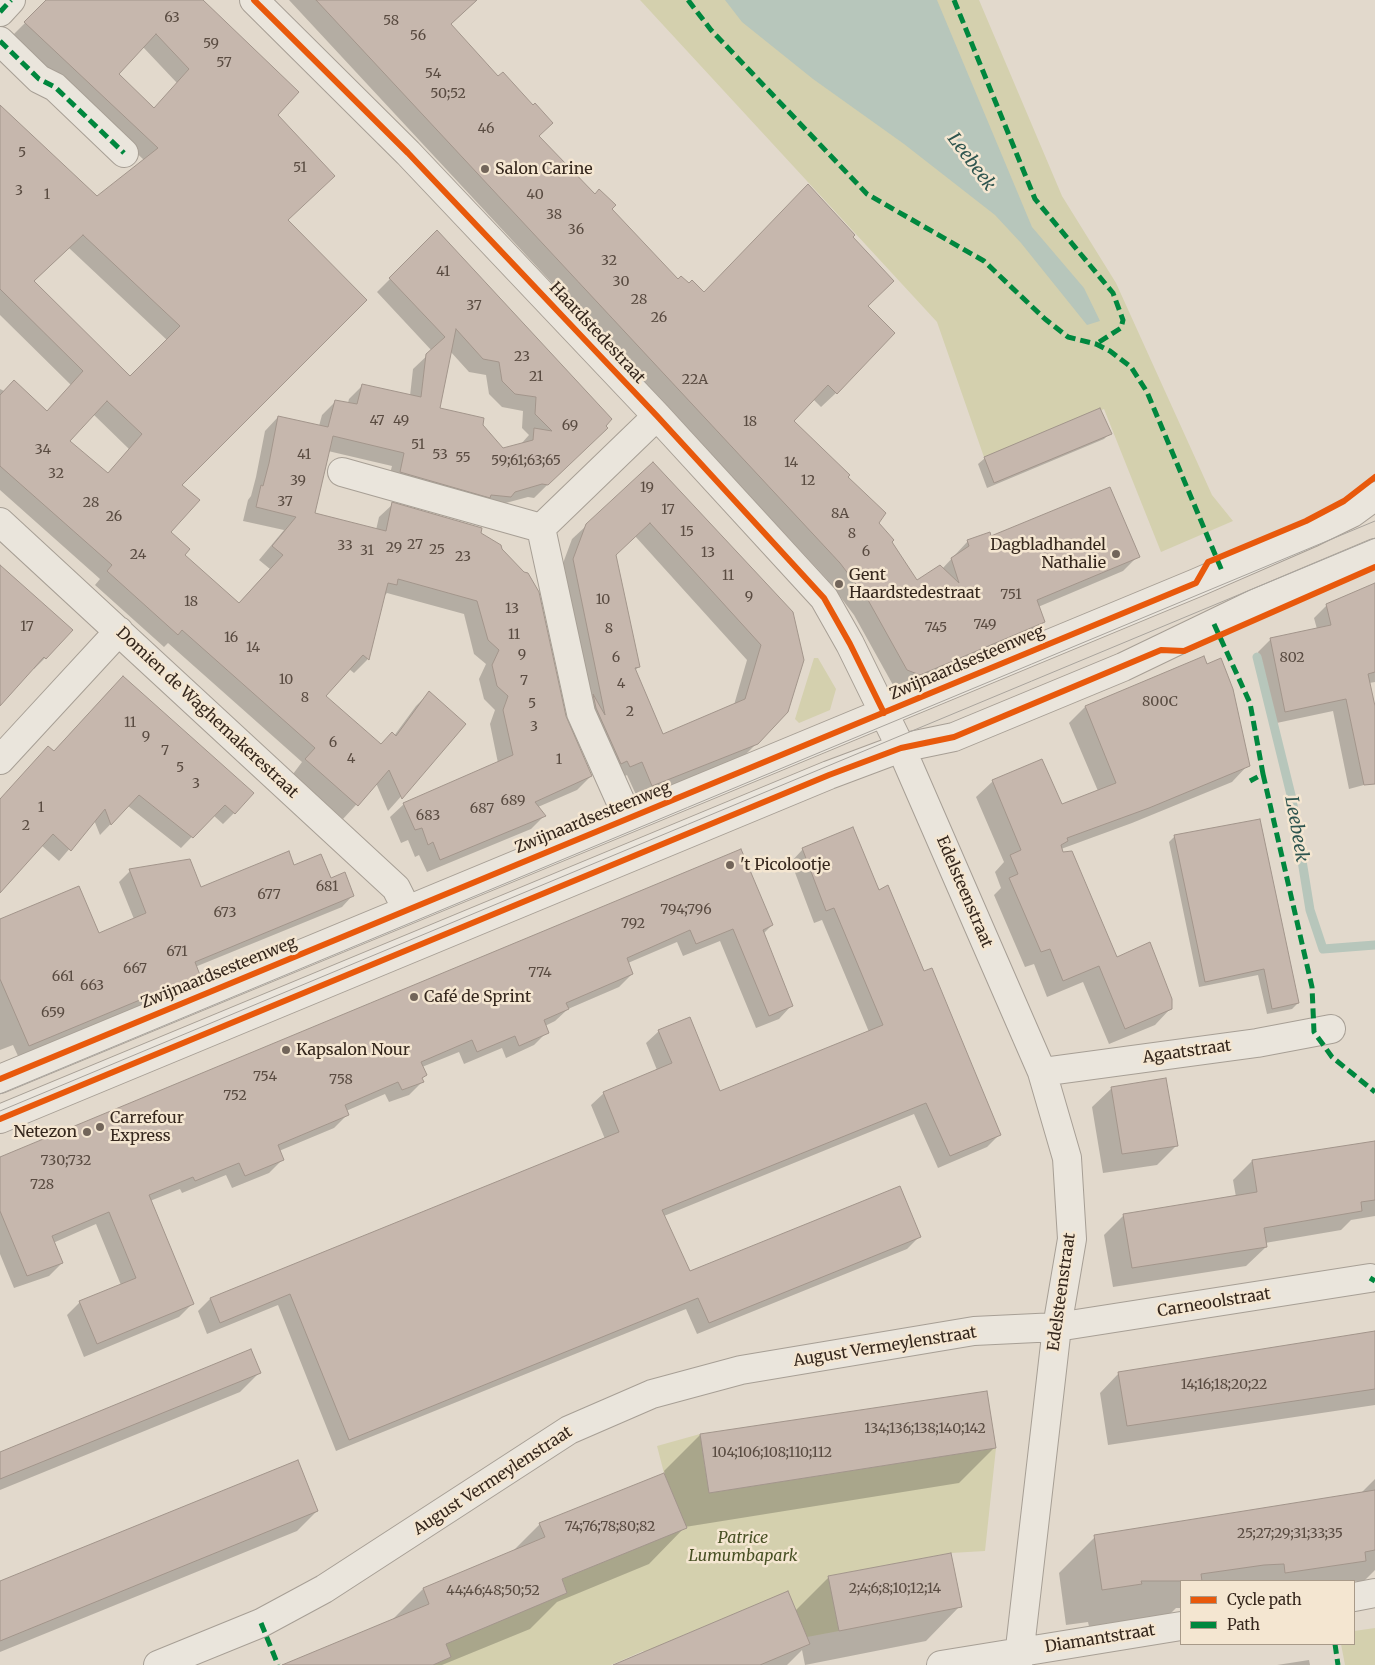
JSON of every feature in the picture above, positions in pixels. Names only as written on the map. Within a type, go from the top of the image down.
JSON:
[{"type":"street","points":[[0,12],[11,0]]},
{"type":"street","name":"Haardstedestraat","points":[[254,0],[408,153],[657,416],[824,598],[850,644],[884,713]]},
{"type":"street","points":[[0,42],[39,79],[55,87],[124,153]]},
{"type":"street","points":[[541,528],[657,416]]},
{"type":"street","points":[[342,472],[541,528]]},
{"type":"street","name":"Zwijnaardsesteenweg","points":[[0,1079],[884,713],[1311,533],[1352,513],[1375,496]]},
{"type":"street","name":"Domien de Waghemakerestraat","points":[[0,522],[396,888],[407,910]]},
{"type":"street","points":[[541,528],[581,713],[628,818]]},
{"type":"street","points":[[0,1119],[829,775],[901,748],[954,737],[1131,664],[1254,604],[1375,553]]},
{"type":"street","points":[[0,760],[119,631]]},
{"type":"street","name":"Edelsteenstraat","points":[[884,713],[1042,1072],[1067,1158],[1072,1239],[1057,1327],[1018,1658]]},
{"type":"street","name":"Agaatstraat","points":[[1042,1072],[1258,1043],[1331,1029]]},
{"type":"street","name":"Carneoolstraat","points":[[1057,1327],[1370,1278]]},
{"type":"street","name":"August Vermeylenstraat","points":[[158,1665],[261,1623],[324,1589],[569,1430],[652,1394],[741,1370],[974,1331],[1057,1327]]},
{"type":"street","points":[[1355,1597],[1375,1593]]},
{"type":"street","name":"Diamantstraat","points":[[941,1665],[1018,1658],[1180,1626]]},
{"type":"green space","points":[[640,0],[979,0],[1062,196],[1116,283],[1212,495],[1233,521],[1161,552],[1104,409],[985,460],[937,322]]},
{"type":"green space","points":[[814,658],[818,658],[836,689],[830,710],[799,723],[795,719]]},
{"type":"green space","name":"Patrice Lumumbapark","points":[[700,1434],[709,1493],[996,1448],[985,1551],[951,1553],[829,1576],[839,1631],[807,1637],[788,1592],[674,1639],[649,1665],[643,1651],[611,1665],[433,1665],[451,1657],[445,1643],[567,1593],[562,1579],[686,1528],[664,1473],[657,1446]]},
{"type":"green space","points":[[1375,1628],[1375,1665],[1345,1665],[1341,1645],[1355,1645],[1355,1631]]},
{"type":"water","points":[[725,0],[937,0],[1032,227],[1084,288],[1100,321],[1087,325],[1021,243],[995,215],[904,144],[813,79],[742,22]]},
{"type":"building","points":[[46,0],[203,0],[299,92],[278,115],[335,176],[288,220],[367,300],[182,485],[200,500],[171,532],[190,549],[185,555],[239,603],[283,555],[272,546],[296,517],[256,507],[269,463],[278,416],[328,427],[335,400],[357,404],[362,384],[421,397],[426,354],[445,337],[389,278],[437,230],[612,419],[606,426],[608,428],[548,485],[542,484],[515,492],[511,497],[491,495],[490,498],[400,472],[404,453],[333,436],[315,513],[386,531],[392,502],[482,528],[481,533],[501,545],[502,549],[524,572],[528,573],[539,592],[566,716],[592,776],[535,802],[546,816],[440,860],[433,842],[428,845],[422,828],[415,830],[403,803],[513,755],[503,710],[508,696],[497,686],[492,665],[499,650],[488,640],[477,601],[398,579],[397,585],[388,583],[369,660],[363,655],[326,696],[381,744],[392,732],[396,736],[429,691],[466,724],[402,799],[389,770],[358,806],[305,759],[315,748],[182,630],[178,635],[107,571],[112,565],[0,466],[0,395],[14,380],[47,411],[83,371],[0,289],[0,105],[97,196],[158,148],[24,22]],"holes":[[[156,34],[189,69],[154,108],[119,74]],[[83,235],[180,326],[130,376],[34,281]],[[456,329],[483,359],[499,362],[502,381],[515,394],[536,397],[535,414],[552,431],[534,428],[533,440],[503,448],[483,425],[484,418],[440,408]],[[107,401],[142,434],[108,473],[70,441]]]},
{"type":"building","points":[[316,0],[477,0],[451,24],[498,76],[503,72],[533,105],[535,103],[553,123],[539,136],[595,194],[599,189],[616,205],[612,209],[678,279],[681,276],[689,283],[692,280],[704,292],[808,184],[894,281],[868,306],[895,333],[837,394],[828,385],[794,421],[886,513],[879,523],[894,540],[892,542],[917,580],[940,565],[959,583],[951,558],[969,546],[967,540],[990,532],[991,536],[1110,487],[1140,557],[1037,600],[1045,622],[920,675],[907,670],[868,600],[840,563]]},
{"type":"building","points":[[1100,408],[1112,434],[994,483],[984,457]]},
{"type":"building","points":[[653,462],[793,612],[804,660],[788,712],[758,744],[652,786],[642,762],[630,767],[627,761],[621,764],[596,708],[593,694],[605,715],[573,559],[586,524]],"holes":[[[650,523],[761,645],[745,699],[663,734],[635,668],[640,667],[616,555]]]},
{"type":"building","points":[[0,565],[73,630],[46,659],[44,657],[0,706]]},
{"type":"building","points":[[1375,583],[1375,672],[1368,674],[1375,706],[1375,784],[1364,785],[1346,699],[1285,712],[1270,638],[1331,625],[1326,604]]},
{"type":"building","points":[[1204,656],[1207,664],[1221,658],[1233,689],[1250,766],[1149,808],[1067,838],[1068,841],[1061,845],[1063,852],[1072,851],[1117,957],[1150,942],[1172,999],[1172,1009],[1125,1029],[1099,966],[1063,981],[1050,949],[1041,952],[1009,878],[1018,874],[1010,855],[1021,850],[992,780],[1042,759],[1062,804],[1116,783],[1085,706]]},
{"type":"building","points":[[123,676],[254,793],[235,814],[225,805],[193,838],[139,795],[111,825],[105,809],[71,851],[53,834],[0,893],[0,799],[48,746],[54,751]]},
{"type":"building","points":[[1260,819],[1299,1003],[1272,1009],[1264,969],[1205,982],[1174,835]]},
{"type":"building","points":[[853,827],[879,890],[888,885],[924,971],[932,968],[1001,1135],[950,1156],[926,1103],[662,1210],[690,1271],[900,1186],[921,1237],[709,1323],[698,1298],[349,1440],[290,1294],[220,1323],[210,1298],[619,1132],[603,1092],[672,1063],[658,1030],[690,1017],[720,1091],[883,1025],[834,908],[826,911],[802,848]]},
{"type":"building","points":[[741,849],[773,925],[763,930],[793,1006],[769,1016],[733,929],[696,944],[690,930],[627,958],[633,974],[566,1003],[569,1009],[544,1020],[549,1033],[519,1046],[515,1036],[477,1052],[472,1040],[421,1062],[427,1075],[422,1078],[424,1082],[402,1090],[398,1082],[345,1105],[349,1115],[278,1145],[284,1160],[245,1176],[239,1163],[195,1181],[193,1177],[149,1195],[194,1304],[97,1344],[79,1301],[136,1278],[109,1212],[52,1236],[63,1263],[27,1276],[0,1211],[0,1157]]},
{"type":"building","points":[[289,851],[294,865],[321,854],[331,878],[345,872],[354,896],[195,962],[200,975],[29,1046],[0,979],[0,919],[79,886],[99,933],[146,913],[129,869],[190,859],[201,887]]},
{"type":"building","points":[[1166,1078],[1178,1146],[1122,1154],[1111,1087]]},
{"type":"building","points":[[1375,1141],[1375,1200],[1361,1202],[1362,1211],[1264,1228],[1267,1247],[1132,1268],[1123,1214],[1257,1192],[1252,1160]]},
{"type":"building","points":[[1375,1331],[1375,1389],[1127,1426],[1118,1372]]},
{"type":"building","points":[[251,1349],[261,1373],[0,1479],[0,1452]]},
{"type":"building","points":[[987,1391],[996,1448],[709,1493],[700,1434]]},
{"type":"building","points":[[298,1460],[318,1511],[0,1641],[0,1581]]},
{"type":"building","points":[[664,1473],[687,1528],[562,1579],[567,1593],[446,1644],[451,1657],[433,1665],[282,1665],[429,1604],[423,1588],[545,1537],[539,1523]]},
{"type":"building","points":[[1375,1490],[1375,1550],[1365,1552],[1366,1561],[1285,1573],[1284,1564],[1264,1565],[1201,1574],[1202,1580],[1141,1581],[1142,1584],[1102,1590],[1094,1535]]},
{"type":"building","points":[[951,1553],[962,1607],[839,1631],[828,1576]]},
{"type":"building","points":[[788,1591],[810,1644],[760,1665],[613,1665]]},
{"type":"waterway","name":"Leebeek","points":[[1257,657],[1292,799],[1310,910],[1323,949],[1375,945]]},
{"type":"tram line","points":[[0,1094],[1375,521]]},
{"type":"tram line","points":[[0,1111],[1375,538]]},
{"type":"marked path","points":[[0,12],[11,0]]},
{"type":"marked path","points":[[688,0],[711,30],[867,194],[984,261],[1045,319],[1068,337],[1096,344],[1110,351],[1131,367],[1147,392],[1222,571]]},
{"type":"marked path","points":[[954,0],[1035,199],[1113,293],[1123,320],[1121,328],[1096,344]]},
{"type":"marked path","points":[[0,41],[39,79],[55,87],[124,153]]},
{"type":"marked path","points":[[1214,624],[1250,703],[1263,774],[1250,781]]},
{"type":"marked path","points":[[1263,774],[1312,987],[1314,1032],[1332,1057],[1375,1092]]},
{"type":"marked path","points":[[1370,1278],[1375,1281]]},
{"type":"marked path","points":[[261,1623],[278,1665]]},
{"type":"marked path","points":[[1335,1645],[1338,1665]]},
{"type":"cycle path","points":[[254,0],[408,153],[657,416],[824,598],[850,644],[884,713]]},
{"type":"cycle path","points":[[0,1079],[1196,583],[1208,562],[1306,521],[1344,501],[1375,477]]},
{"type":"cycle path","points":[[0,1119],[829,775],[901,748],[954,737],[1161,650],[1184,651],[1375,567]]},
{"type":"place","name":"Salon Carine","points":[[485,169]]},
{"type":"place","name":"Dagbladhandel Nathalie","points":[[1116,554]]},
{"type":"place","name":"Gent Haardstedestraat","points":[[839,584]]},
{"type":"place","name":"'t Picolootje","points":[[730,865]]},
{"type":"place","name":"Café de Sprint","points":[[414,997]]},
{"type":"place","name":"Kapsalon Nour","points":[[286,1050]]},
{"type":"place","name":"Carrefour Express","points":[[100,1127]]},
{"type":"place","name":"Netezon","points":[[87,1132]]}]
